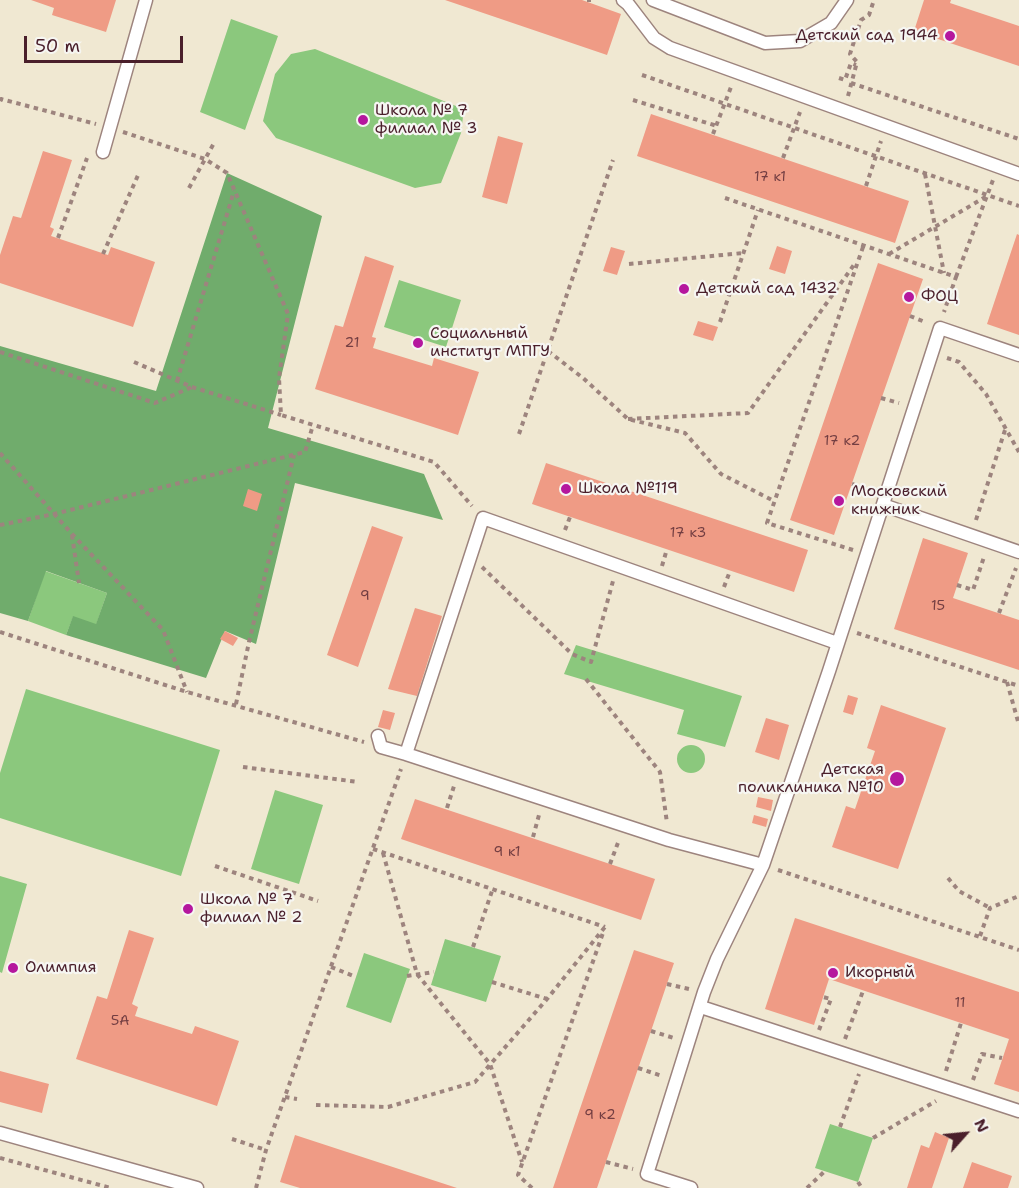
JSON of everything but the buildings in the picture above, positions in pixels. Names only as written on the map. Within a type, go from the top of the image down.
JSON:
[{"type":"lane","points":[[104,152],[146,0]]},
{"type":"lane","points":[[653,0],[765,42],[800,41],[831,23],[846,0]]},
{"type":"lane","points":[[628,1],[654,38],[670,48],[1019,174]]},
{"type":"lane","points":[[691,1188],[647,1174],[717,959],[763,865],[940,328],[1019,355]]},
{"type":"lane","points":[[882,506],[1019,552]]},
{"type":"lane","points":[[406,754],[483,518],[837,643]]},
{"type":"lane","points":[[379,742],[406,754],[669,840],[763,865]]},
{"type":"lane","points":[[701,1007],[1019,1111]]},
{"type":"lane","points":[[0,1133],[197,1188]]},
{"type":"path","points":[[844,111],[857,62],[850,54],[861,20],[870,15],[874,0]]},
{"type":"path","points":[[839,78],[846,80],[851,63],[856,65]]},
{"type":"path","points":[[712,134],[737,72]]},
{"type":"path","points":[[642,75],[1019,206]]},
{"type":"path","points":[[850,83],[1019,138]]},
{"type":"path","points":[[783,158],[805,97]]},
{"type":"path","points":[[0,101],[1,99],[111,128],[205,159],[227,173],[288,314],[279,378],[281,416]]},
{"type":"path","points":[[633,100],[717,126]]},
{"type":"path","points":[[866,186],[886,126]]},
{"type":"path","points":[[189,188],[214,143]]},
{"type":"path","points":[[58,238],[88,157]]},
{"type":"path","points":[[519,434],[613,160]]},
{"type":"path","points":[[940,328],[956,277],[998,168]]},
{"type":"path","points":[[103,254],[139,173]]},
{"type":"path","points":[[925,174],[944,273]]},
{"type":"path","points":[[177,381],[234,190]]},
{"type":"path","points":[[889,254],[987,195]]},
{"type":"path","points":[[725,198],[956,277]]},
{"type":"path","points":[[720,322],[758,210]]},
{"type":"path","points":[[863,247],[767,524],[867,554]]},
{"type":"path","points":[[628,264],[743,253]]},
{"type":"path","points":[[628,419],[748,413],[860,256]]},
{"type":"path","points":[[548,351],[583,378],[628,419],[685,433],[721,474],[774,501]]},
{"type":"path","points":[[0,352],[155,403],[192,387]]},
{"type":"path","points":[[932,352],[959,362],[986,394],[1019,452]]},
{"type":"path","points":[[134,362],[192,387],[434,462],[483,518]]},
{"type":"path","points":[[0,525],[54,514],[305,452],[313,425]]},
{"type":"path","points":[[971,535],[1005,429]]},
{"type":"path","points":[[0,453],[72,534],[163,630],[187,692]]},
{"type":"path","points":[[236,704],[294,454]]},
{"type":"path","points":[[72,534],[79,583]]},
{"type":"path","points":[[957,585],[973,590],[988,542]]},
{"type":"path","points":[[471,556],[572,654],[591,662],[618,566]]},
{"type":"path","points":[[999,614],[1019,558]]},
{"type":"path","points":[[843,628],[1019,686]]},
{"type":"path","points":[[0,632],[187,692],[379,742]]},
{"type":"path","points":[[586,679],[660,771],[669,840]]},
{"type":"path","points":[[1007,682],[1019,725]]},
{"type":"path","points":[[256,1188],[266,1150],[406,754]]},
{"type":"path","points":[[243,767],[358,782]]},
{"type":"path","points":[[447,808],[459,771]]},
{"type":"path","points":[[533,837],[544,799]]},
{"type":"path","points":[[610,864],[624,825]]},
{"type":"path","points":[[372,849],[605,927]]},
{"type":"path","points":[[383,853],[417,974],[490,1064],[522,1162]]},
{"type":"path","points":[[763,865],[1019,950]]},
{"type":"path","points":[[215,866],[318,901]]},
{"type":"path","points":[[948,878],[959,891],[990,908]]},
{"type":"path","points":[[473,947],[492,891]]},
{"type":"path","points":[[980,936],[990,908],[1019,896]]},
{"type":"path","points":[[316,1105],[388,1107],[475,1082],[547,999],[605,927]]},
{"type":"path","points":[[532,1188],[518,1175],[605,927]]},
{"type":"path","points":[[331,967],[356,977]]},
{"type":"path","points":[[407,976],[435,972]]},
{"type":"path","points":[[492,982],[547,999]]},
{"type":"path","points":[[840,1053],[863,991]]},
{"type":"path","points":[[814,1045],[831,999],[823,997]]},
{"type":"path","points":[[942,1086],[960,1023]]},
{"type":"path","points":[[968,1095],[982,1054],[1002,1058]]},
{"type":"path","points":[[840,1127],[863,1061]]},
{"type":"path","points":[[638,1068],[677,1082]]},
{"type":"path","points":[[873,1138],[955,1090]]},
{"type":"path","points":[[285,1097],[297,1099]]},
{"type":"path","points":[[232,1139],[266,1150]]},
{"type":"path","points":[[0,1158],[111,1188]]},
{"type":"path","points":[[606,1162],[647,1174]]},
{"type":"path","points":[[807,1188],[825,1171]]},
{"type":"path","points":[[858,1182],[862,1188]]},
{"type":"green space","points":[[231,19],[278,36],[245,130],[200,112]]},
{"type":"green space","points":[[315,49],[456,106],[463,117],[461,133],[441,183],[415,188],[276,138],[263,121],[275,74],[291,54]]},
{"type":"green space","points":[[227,173],[322,216],[268,428],[424,474],[443,520],[295,483],[256,644],[225,631],[206,678],[66,635],[73,616],[96,624],[107,593],[46,571],[28,621],[0,613],[0,346],[156,391]]},
{"type":"green space","points":[[399,280],[461,300],[446,347],[384,327]]},
{"type":"green space","points":[[45,571],[107,593],[96,625],[73,617],[66,635],[28,621]]},
{"type":"green space","points":[[576,645],[742,696],[725,747],[677,734],[684,710],[564,674]]},
{"type":"green space","points":[[26,689],[220,750],[181,876],[0,818],[0,773]]},
{"type":"green space","points":[[691,745],[701,749],[705,759],[701,769],[691,773],[681,769],[677,759],[681,749]]},
{"type":"green space","points":[[275,790],[323,805],[299,884],[251,869]]},
{"type":"green space","points":[[0,876],[27,884],[2,973],[0,972]]},
{"type":"green space","points":[[445,939],[501,956],[486,1002],[431,985]]},
{"type":"green space","points":[[364,953],[410,969],[391,1023],[346,1007]]},
{"type":"green space","points":[[830,1124],[873,1138],[858,1182],[815,1168]]},
{"type":"place","name":"Детский сад 1944","points":[[950,36]]},
{"type":"place","name":"Школа № 7 филиал № 3","points":[[363,120]]},
{"type":"place","name":"Детский сад 1432","points":[[684,289]]},
{"type":"place","name":"ФОЦ","points":[[909,297]]},
{"type":"place","name":"Социальный институт МПГУ","points":[[418,343]]},
{"type":"place","name":"Школа №119","points":[[566,489]]},
{"type":"place","name":"Московский книжник","points":[[839,501]]},
{"type":"place","name":"Детская поликлиника №10","points":[[897,779]]},
{"type":"place","name":"Школа № 7 филиал № 2","points":[[188,909]]},
{"type":"place","name":"Олимпия","points":[[13,968]]},
{"type":"place","name":"Икорный","points":[[833,973]]}]
